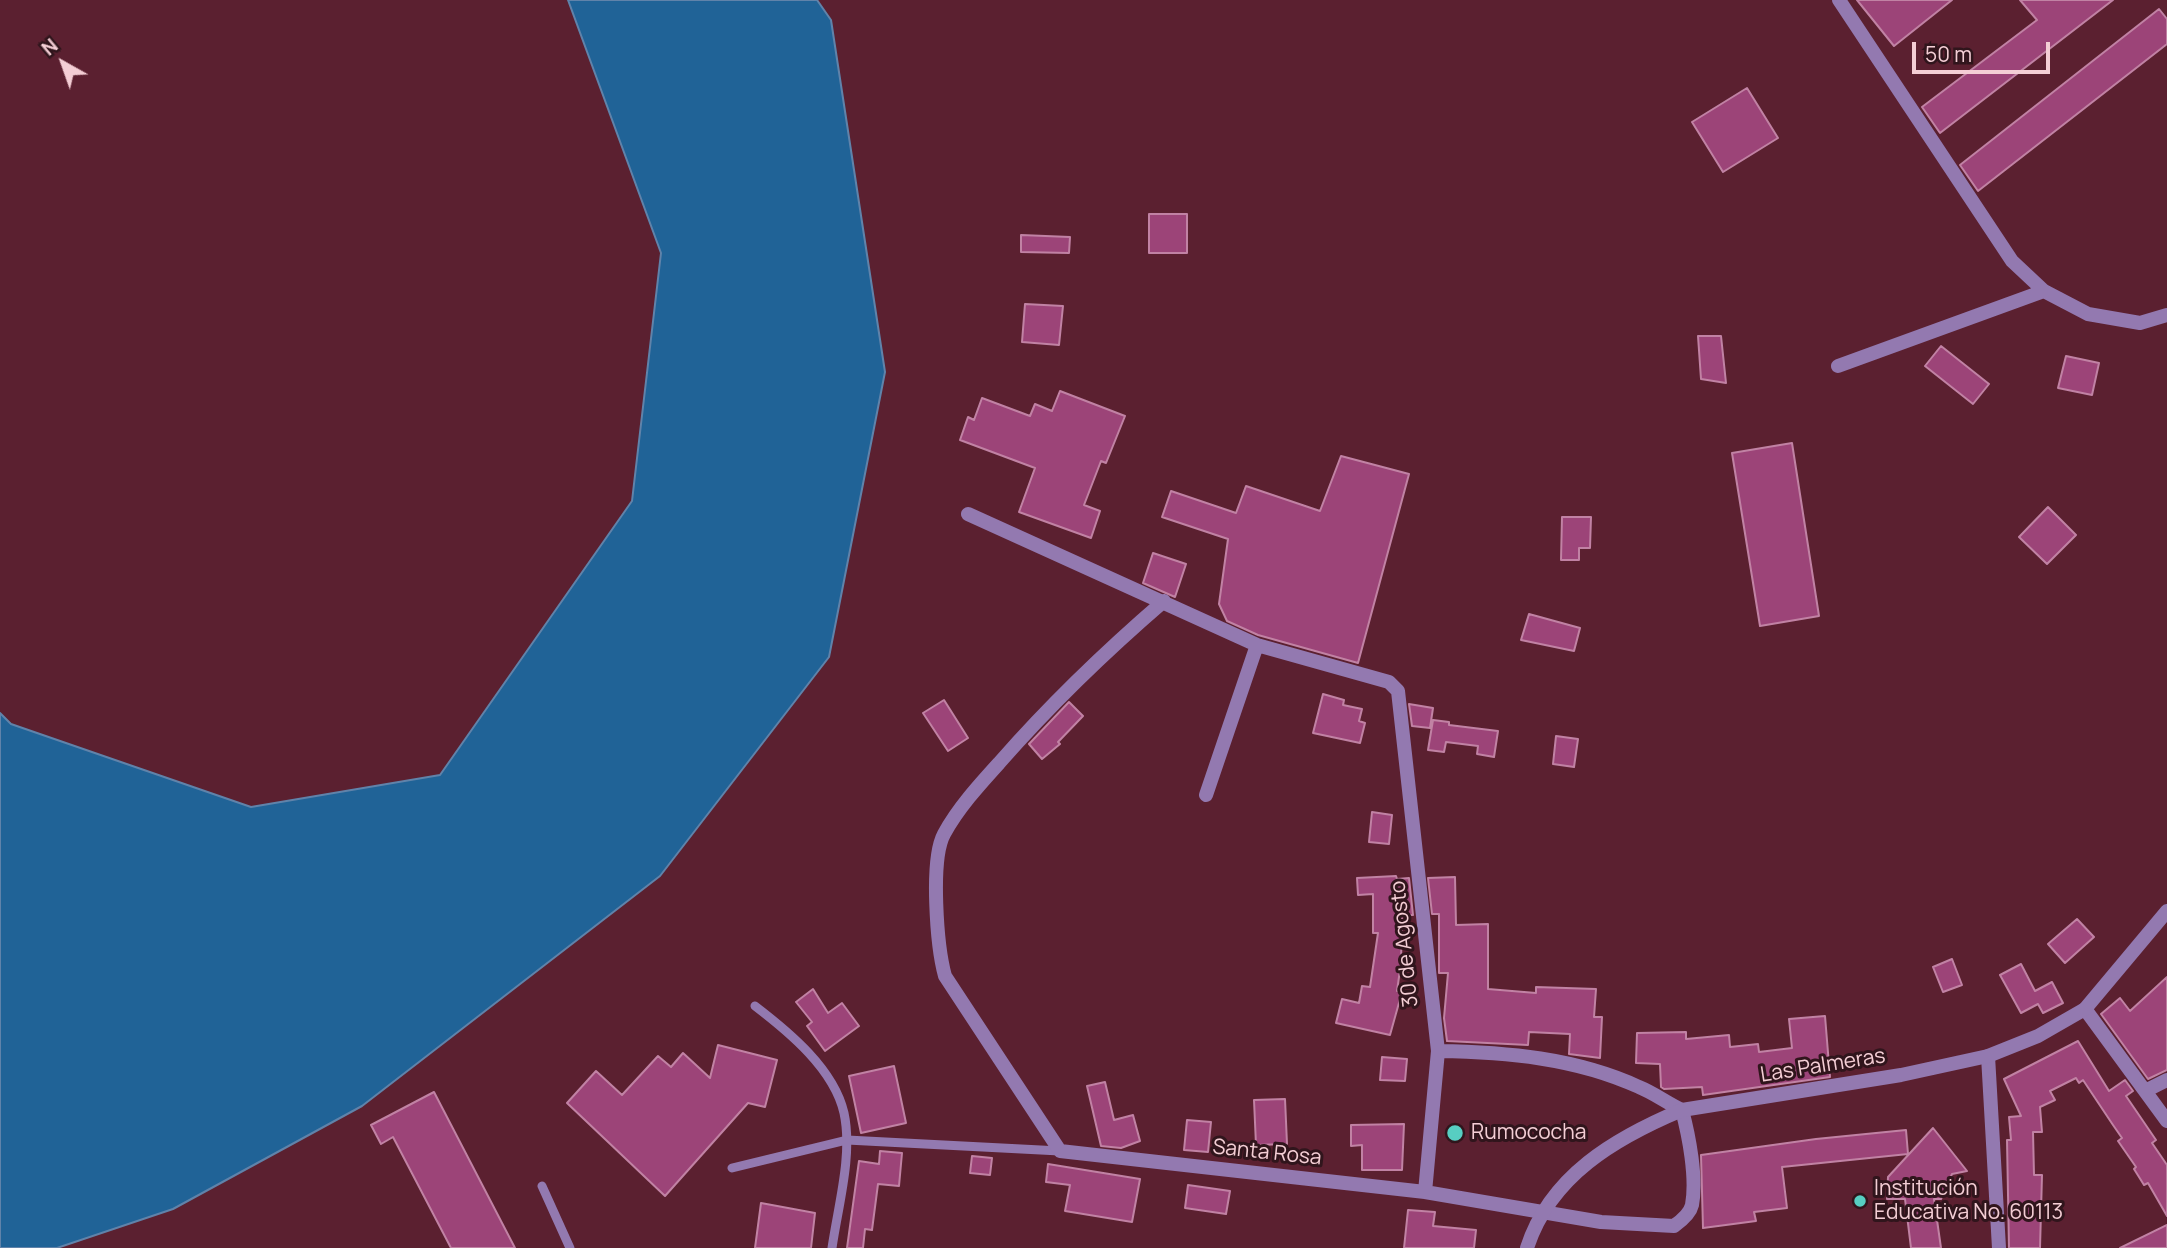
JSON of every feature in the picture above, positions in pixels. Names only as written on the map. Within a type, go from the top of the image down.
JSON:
[{"type":"street","points":[[1839,0],[2012,261],[2044,291],[2088,314],[2140,323],[2167,315]]},
{"type":"street","points":[[1838,366],[2044,291]]},
{"type":"street","points":[[968,514],[1257,645],[1206,794]]},
{"type":"street","points":[[1060,1151],[945,976],[939,953],[936,892],[943,836],[976,788],[1029,729],[1164,601]]},
{"type":"street","name":"30 de Agosto","points":[[1257,645],[1389,682],[1398,691],[1438,1051],[1425,1192]]},
{"type":"street","name":"Las Palmeras","points":[[1543,1210],[1597,1153],[1682,1110],[1901,1075],[1989,1056],[2038,1036],[2085,1009],[2167,911]]},
{"type":"street","points":[[2085,1009],[2147,1090],[2167,1121]]},
{"type":"street","points":[[1438,1051],[1507,1052],[1575,1066],[1641,1087],[1682,1110]]},
{"type":"street","points":[[1989,1056],[1999,1248]]},
{"type":"street","points":[[2147,1090],[2167,1080]]},
{"type":"street","name":"Santa Rosa","points":[[1060,1151],[1425,1192],[1601,1222],[1674,1226],[1685,1218],[1692,1206],[1690,1140],[1682,1110]]},
{"type":"street","points":[[1527,1248],[1543,1210]]},
{"type":"lane","points":[[755,1006],[788,1032],[821,1069],[844,1112],[847,1140],[832,1248]]},
{"type":"lane","name":"Santa Rosa","points":[[732,1168],[847,1140],[1060,1151]]},
{"type":"lane","points":[[542,1186],[570,1248]]},
{"type":"water","points":[[568,0],[817,0],[831,20],[885,372],[829,657],[660,876],[362,1106],[173,1209],[57,1248],[0,1248],[0,713],[11,724],[251,807],[440,775],[632,501],[661,253]]},
{"type":"building","points":[[1857,0],[1952,0],[1894,46]]},
{"type":"building","points":[[2020,0],[2113,0],[1940,133],[1922,107],[2037,20]]},
{"type":"building","points":[[2159,9],[2167,19],[2167,44],[1978,191],[1960,165]]},
{"type":"building","points":[[1747,88],[1778,138],[1723,172],[1692,122]]},
{"type":"building","points":[[1149,214],[1187,214],[1187,253],[1149,253]]},
{"type":"building","points":[[1021,235],[1070,237],[1069,253],[1021,252]]},
{"type":"building","points":[[1025,304],[1063,306],[1059,345],[1022,342]]},
{"type":"building","points":[[1698,336],[1721,336],[1726,383],[1701,379]]},
{"type":"building","points":[[1941,346],[1989,384],[1973,404],[1925,366]]},
{"type":"building","points":[[2066,356],[2099,363],[2092,395],[2058,388]]},
{"type":"building","points":[[1060,391],[1125,416],[1106,463],[1101,461],[1084,505],[1100,511],[1091,538],[1019,512],[1035,468],[960,440],[968,417],[974,420],[982,398],[1030,416],[1035,404],[1052,411]]},
{"type":"building","points":[[1792,443],[1819,616],[1760,626],[1732,453]]},
{"type":"building","points":[[1341,456],[1409,474],[1358,663],[1258,635],[1227,621],[1219,604],[1228,539],[1162,517],[1171,491],[1236,513],[1246,486],[1320,511]]},
{"type":"building","points":[[2048,507],[2076,535],[2047,564],[2019,537]]},
{"type":"building","points":[[1562,517],[1591,517],[1590,548],[1579,548],[1579,560],[1561,560]]},
{"type":"building","points":[[1153,553],[1186,564],[1175,597],[1143,583]]},
{"type":"building","points":[[1529,614],[1580,628],[1574,651],[1521,640]]},
{"type":"building","points":[[1323,694],[1344,700],[1343,705],[1362,709],[1359,721],[1365,723],[1360,743],[1313,733]]},
{"type":"building","points":[[944,700],[968,738],[948,751],[923,713]]},
{"type":"building","points":[[1069,702],[1083,716],[1058,742],[1060,744],[1042,759],[1029,744]]},
{"type":"building","points":[[1409,704],[1433,708],[1430,728],[1412,726]]},
{"type":"building","points":[[1433,720],[1449,722],[1449,725],[1498,731],[1494,757],[1477,754],[1478,746],[1446,742],[1444,752],[1428,750]]},
{"type":"building","points":[[1556,736],[1578,739],[1574,767],[1553,764]]},
{"type":"building","points":[[1372,812],[1392,815],[1389,844],[1369,842]]},
{"type":"building","points":[[1396,876],[1397,879],[1409,878],[1413,915],[1402,915],[1401,963],[1397,991],[1402,992],[1390,1035],[1336,1023],[1342,999],[1359,1003],[1362,986],[1370,987],[1378,933],[1373,933],[1373,894],[1358,895],[1357,878]]},
{"type":"building","points":[[1455,877],[1456,925],[1488,924],[1488,989],[1536,993],[1536,987],[1596,989],[1594,1017],[1602,1017],[1600,1058],[1569,1054],[1570,1034],[1529,1032],[1528,1045],[1447,1041],[1444,1018],[1448,973],[1439,973],[1439,914],[1432,914],[1428,878]]},
{"type":"building","points":[[2077,919],[2094,937],[2065,963],[2048,944]]},
{"type":"building","points":[[1952,959],[1962,985],[1943,992],[1933,967]]},
{"type":"building","points":[[2021,964],[2035,991],[2052,982],[2063,1003],[2043,1013],[2038,1004],[2021,1013],[2000,975]]},
{"type":"building","points":[[2167,977],[2167,1070],[2148,1079],[2101,1014],[2120,998],[2130,1011]]},
{"type":"building","points":[[813,989],[828,1013],[842,1003],[859,1026],[825,1051],[807,1026],[812,1022],[796,1002]]},
{"type":"building","points":[[1825,1016],[1830,1077],[1703,1095],[1702,1087],[1664,1089],[1661,1087],[1660,1064],[1636,1063],[1637,1033],[1686,1032],[1686,1039],[1729,1035],[1730,1047],[1758,1044],[1759,1052],[1792,1048],[1789,1019]]},
{"type":"building","points":[[2078,1041],[2109,1091],[2125,1080],[2133,1091],[2126,1096],[2156,1140],[2152,1143],[2167,1165],[2167,1216],[2148,1183],[2144,1185],[2134,1169],[2136,1167],[2118,1141],[2122,1138],[2083,1080],[2079,1083],[2076,1078],[2050,1091],[2055,1100],[2040,1107],[2042,1132],[2033,1132],[2034,1175],[2042,1175],[2040,1248],[2009,1248],[2009,1117],[2021,1116],[2004,1079]]},
{"type":"building","points":[[718,1045],[777,1060],[765,1107],[748,1103],[665,1196],[567,1103],[596,1071],[622,1095],[658,1056],[671,1067],[683,1053],[710,1078]]},
{"type":"building","points":[[1382,1057],[1407,1059],[1405,1081],[1380,1080]]},
{"type":"building","points":[[894,1066],[906,1123],[861,1133],[849,1076]]},
{"type":"building","points":[[1105,1082],[1114,1120],[1133,1115],[1140,1141],[1121,1148],[1101,1146],[1087,1086]]},
{"type":"building","points":[[434,1092],[515,1248],[451,1248],[393,1137],[381,1144],[371,1125]]},
{"type":"building","points":[[1285,1099],[1287,1144],[1256,1145],[1254,1100]]},
{"type":"building","points":[[1187,1120],[1211,1122],[1208,1152],[1184,1150]]},
{"type":"building","points":[[1404,1124],[1402,1170],[1362,1170],[1362,1145],[1351,1146],[1351,1125]]},
{"type":"building","points":[[1933,1128],[1967,1171],[1952,1174],[1941,1199],[1934,1199],[1941,1248],[1911,1248],[1905,1199],[1887,1199],[1888,1177]]},
{"type":"building","points":[[1906,1130],[1908,1154],[1782,1167],[1787,1208],[1754,1212],[1756,1221],[1703,1228],[1701,1155]]},
{"type":"building","points":[[880,1151],[902,1153],[899,1186],[878,1184],[872,1230],[865,1229],[863,1248],[847,1248],[859,1161],[879,1164]]},
{"type":"building","points":[[972,1156],[992,1158],[990,1175],[970,1173]]},
{"type":"building","points":[[1048,1164],[1140,1179],[1132,1222],[1065,1211],[1070,1185],[1046,1182]]},
{"type":"building","points":[[1188,1185],[1230,1191],[1226,1214],[1185,1208]]},
{"type":"building","points":[[761,1203],[815,1213],[811,1248],[755,1248]]},
{"type":"building","points":[[1408,1210],[1435,1212],[1433,1226],[1476,1230],[1474,1248],[1404,1248]]},
{"type":"building","points":[[2167,1225],[2167,1248],[2120,1248]]},
{"type":"place","name":"Rumococha","points":[[1455,1133]]},
{"type":"place","name":"Institución Educativa No. 60113","points":[[1860,1201]]}]
